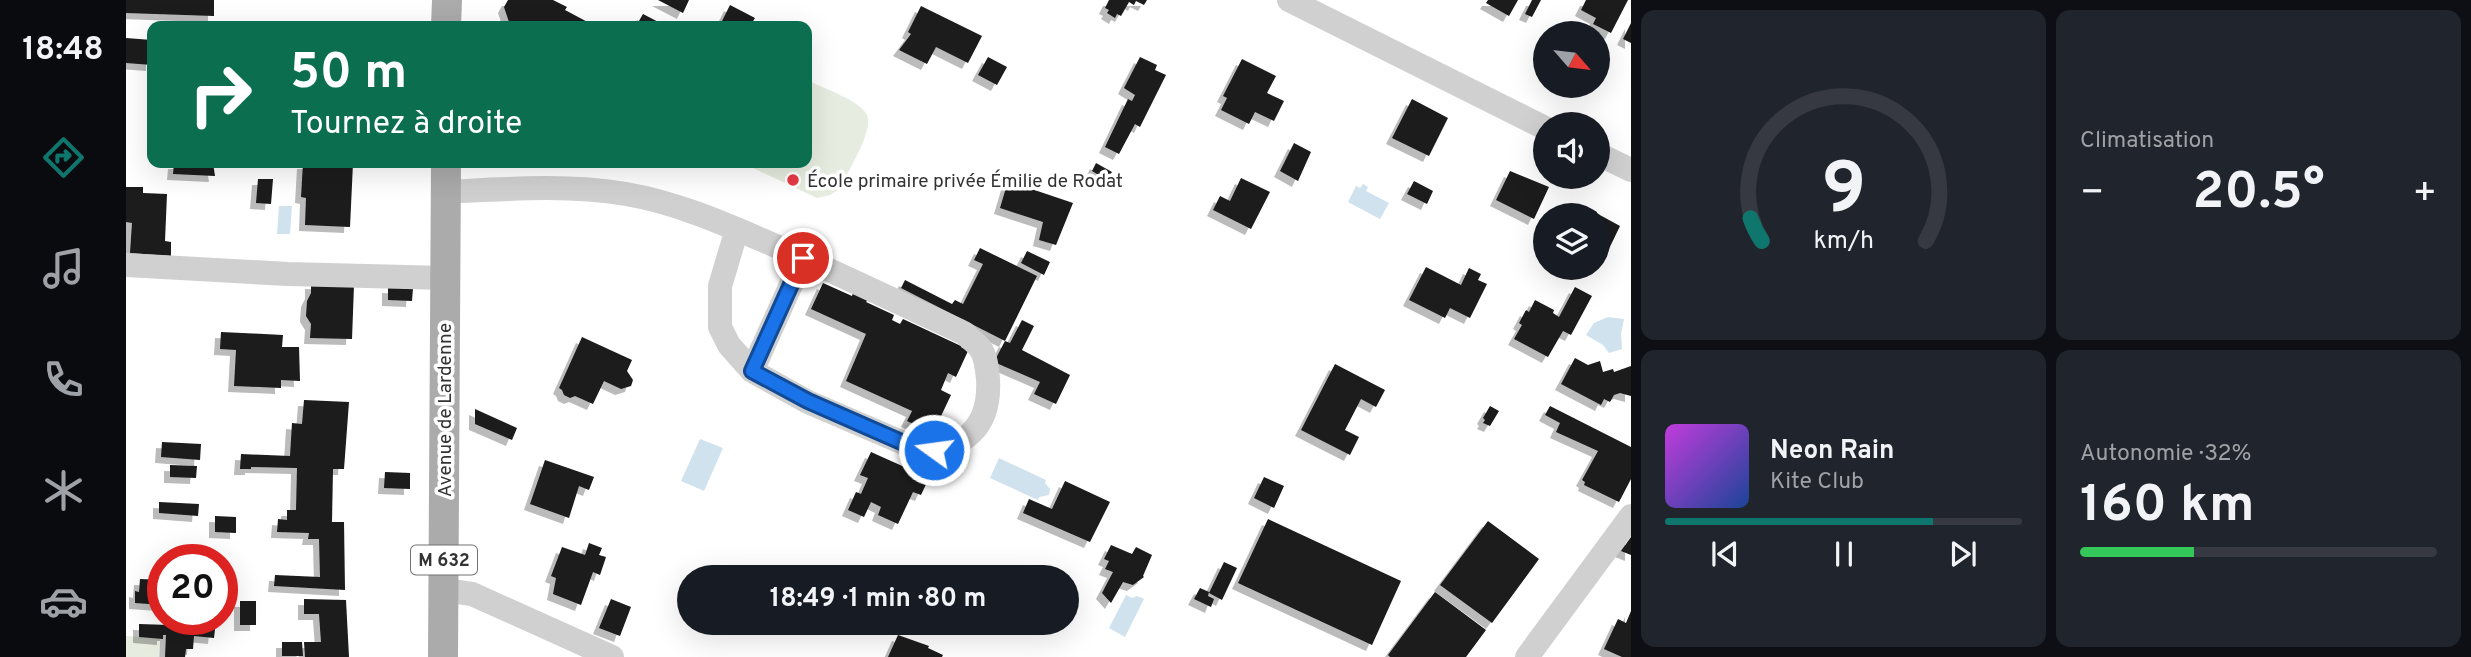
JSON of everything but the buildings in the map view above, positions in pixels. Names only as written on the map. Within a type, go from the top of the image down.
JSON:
[{"type":"main road","points":[[446,21],[447,0]]},
{"type":"main road","name":"Avenue de Lardenne","points":[[443,657],[446,177]]},
{"type":"street","points":[[1289,0],[1533,122]]},
{"type":"street","points":[[1610,160],[1631,170]]},
{"type":"street","points":[[446,177],[627,194],[693,211],[737,229],[803,258],[964,333],[981,349],[986,365],[989,396],[982,419],[966,440],[934,450],[915,448],[808,401],[752,371],[730,345],[720,327],[720,286],[737,229]]},
{"type":"street","points":[[752,371],[803,258]]},
{"type":"street","points":[[126,265],[288,274],[445,278]]},
{"type":"street","points":[[1527,657],[1631,516]]},
{"type":"street","points":[[444,590],[472,594],[612,657]]},
{"type":"shaded area","points":[[812,82],[857,105],[867,115],[868,122],[863,141],[839,189],[830,195],[817,198],[753,168],[812,168]]},
{"type":"shaded area","points":[[126,636],[160,638],[159,657],[126,657]]},
{"type":"water","points":[[1363,184],[1368,187],[1366,191],[1389,203],[1380,219],[1348,202],[1356,186],[1360,188]]},
{"type":"water","points":[[279,206],[292,206],[290,234],[277,234]]},
{"type":"water","points":[[1608,317],[1624,319],[1622,349],[1609,353],[1603,345],[1586,335],[1594,323]]},
{"type":"water","points":[[700,439],[723,448],[704,491],[681,481]]},
{"type":"water","points":[[999,458],[1046,480],[1045,483],[1050,489],[1049,495],[1039,497],[1038,500],[990,478]]},
{"type":"water","points":[[1126,595],[1144,599],[1125,637],[1109,628]]},
{"type":"place","name":"École primaire privée Émilie de Rodat","points":[[793,180]]},
{"type":"route","points":[[803,258],[752,371],[808,401],[915,448],[934,450]]}]
